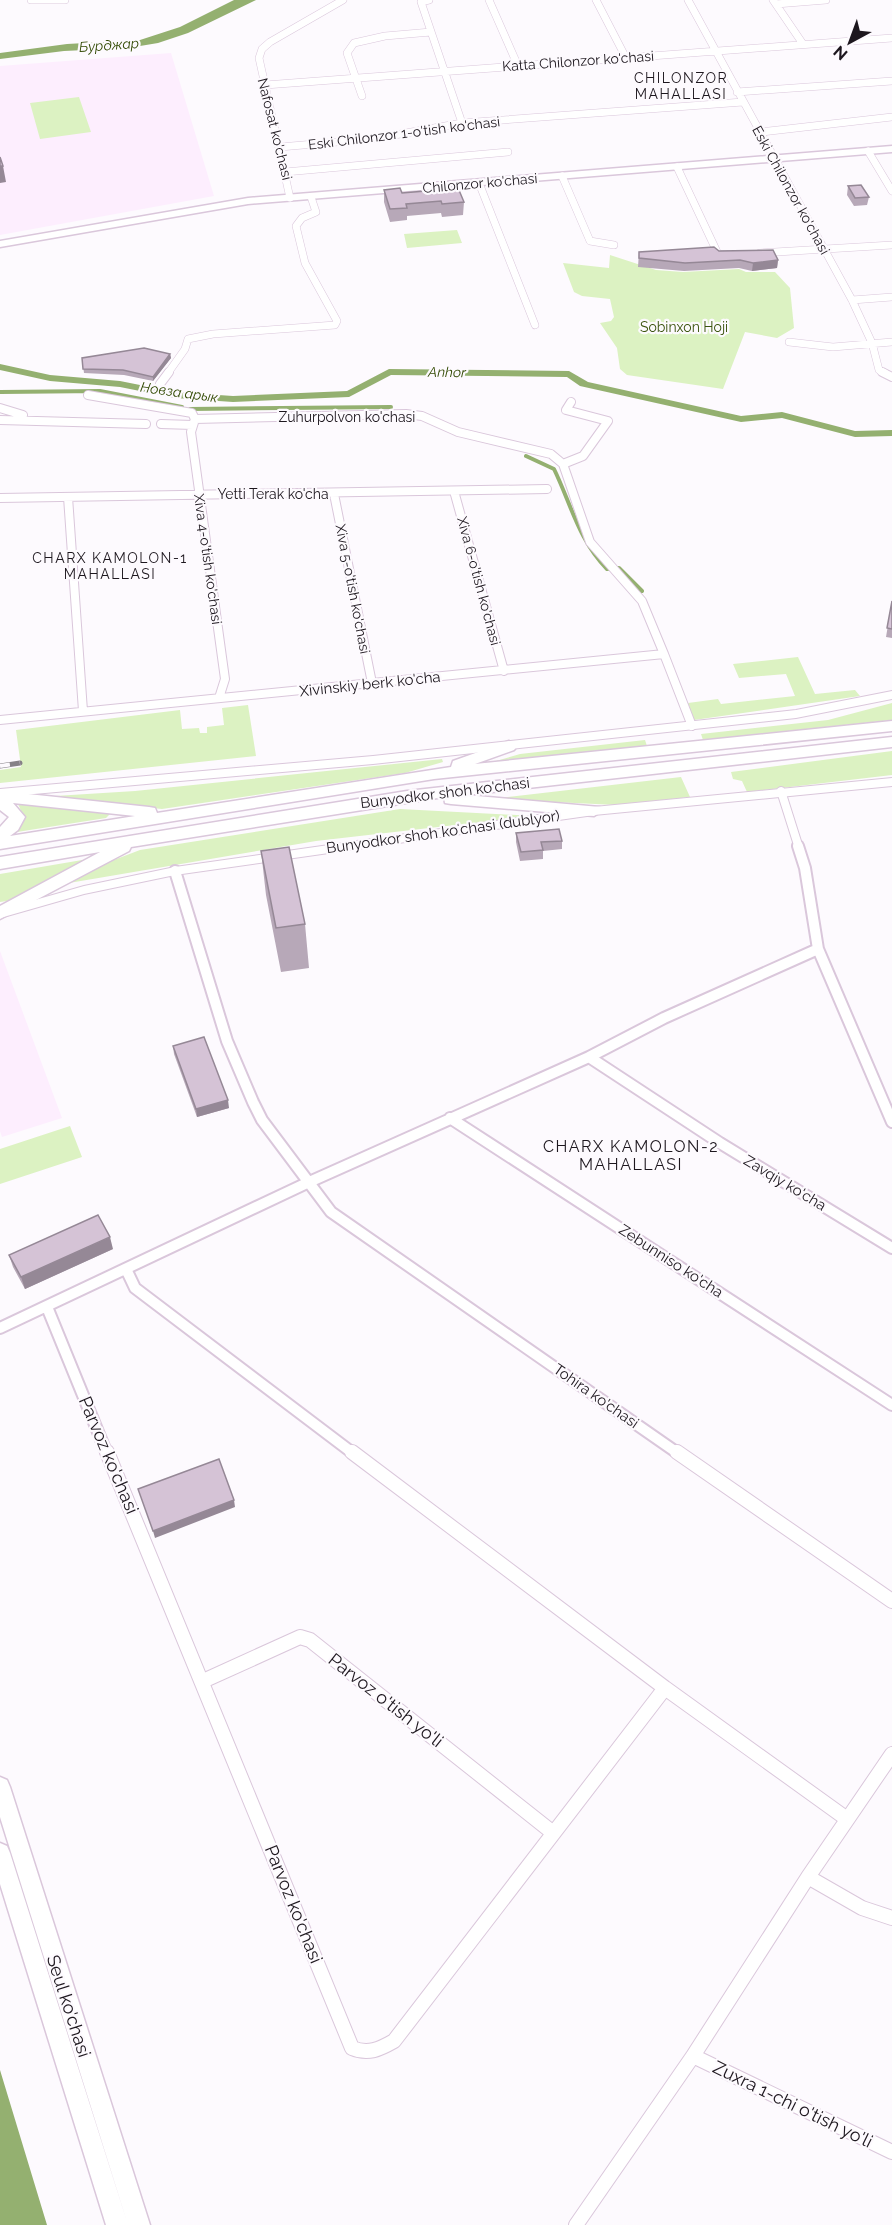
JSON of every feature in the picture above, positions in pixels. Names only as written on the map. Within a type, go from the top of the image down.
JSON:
[{"type":"main road","name":"Chilonzor ko'chasi","points":[[0,243],[193,209],[290,198],[892,149]]},
{"type":"main road","name":"Bunyodkor shoh ko'chasi","points":[[0,843],[434,774],[892,726]]},
{"type":"main road","name":"Bunyodkor shoh ko'chasi","points":[[0,863],[407,796],[892,742]]},
{"type":"main road","points":[[434,774],[509,746]]},
{"type":"main road","points":[[0,795],[172,814]]},
{"type":"main road","points":[[407,796],[594,811]]},
{"type":"main road","points":[[0,804],[11,808],[17,817],[12,826],[0,836]]},
{"type":"main road","points":[[0,914],[139,839]]},
{"type":"main road","name":"Seul ko'chasi","points":[[0,1787],[139,2225]]},
{"type":"main road","name":"Seul ko'chasi","points":[[0,1853],[117,2225]]},
{"type":"street","points":[[31,0],[66,0]]},
{"type":"street","name":"Nafosat ko'chasi","points":[[290,198],[280,147],[259,66],[262,49],[281,34],[343,0]]},
{"type":"street","points":[[429,0],[421,2],[462,123]]},
{"type":"street","points":[[489,0],[518,66]]},
{"type":"street","points":[[597,0],[626,58]]},
{"type":"street","name":"Eski Chilonzor ko'chasi","points":[[688,0],[852,300],[872,344],[879,370],[892,376]]},
{"type":"street","points":[[774,2],[826,0]]},
{"type":"street","points":[[774,2],[803,44]]},
{"type":"street","points":[[362,96],[347,53],[354,43],[385,36],[431,32]]},
{"type":"street","name":"Katta Chilonzor ko'chasi","points":[[265,85],[892,38]]},
{"type":"street","points":[[737,92],[892,81]]},
{"type":"street","name":"Eski Chilonzor 1-o'tish ko'chasi","points":[[280,147],[372,139],[462,123],[742,102]]},
{"type":"street","points":[[761,132],[811,129],[831,123],[892,117]]},
{"type":"street","points":[[868,151],[892,191]]},
{"type":"street","points":[[285,172],[508,152]]},
{"type":"street","points":[[677,167],[718,254],[730,254]]},
{"type":"street","points":[[562,176],[590,241],[614,245]]},
{"type":"street","points":[[479,183],[535,325]]},
{"type":"street","points":[[160,384],[185,349],[188,339],[213,334],[336,325],[337,321],[305,263],[296,226],[302,218],[316,212],[311,196]]},
{"type":"street","points":[[754,254],[892,245]]},
{"type":"street","points":[[852,300],[892,297]]},
{"type":"street","points":[[789,342],[833,346],[892,342]]},
{"type":"street","name":"Zuhurpolvon ko'chasi","points":[[88,395],[145,402],[192,414],[194,422],[414,415],[458,432],[550,454],[563,464]]},
{"type":"street","points":[[572,402],[566,410],[608,421],[583,456],[563,464],[585,533],[596,552],[642,602],[692,726]]},
{"type":"street","points":[[0,408],[40,419]]},
{"type":"street","points":[[0,420],[40,419],[146,423]]},
{"type":"street","points":[[161,424],[194,422]]},
{"type":"street","name":"Xiva 4-o'tish ko'chasi","points":[[194,422],[199,495],[225,679],[219,698]]},
{"type":"street","name":"Yetti Terak ko'cha","points":[[0,498],[547,489]]},
{"type":"street","name":"Xiva 6-o'tish ko'chasi","points":[[454,491],[504,671]]},
{"type":"street","name":"Xiva 5-o'tish ko'chasi","points":[[334,494],[372,683]]},
{"type":"street","points":[[68,497],[83,711]]},
{"type":"street","name":"Xivinskiy berk ko'cha","points":[[0,720],[664,654]]},
{"type":"street","points":[[0,795],[692,726],[796,714],[892,695]]},
{"type":"street","name":"Bunyodkor shoh koʻchasi (dublyor)","points":[[0,914],[84,890],[175,872],[594,811],[892,782]]},
{"type":"street","points":[[781,791],[805,867],[818,949],[892,1122]]},
{"type":"street","name":"Tohira ko'chasi","points":[[175,872],[227,1041],[262,1119],[307,1183],[331,1212],[892,1601]]},
{"type":"street","points":[[0,1328],[307,1183],[589,1057],[664,1018],[818,949]]},
{"type":"street","name":"Zavqiy ko'cha","points":[[589,1057],[720,1143],[892,1248]]},
{"type":"street","name":"Zebunniso ko'cha","points":[[450,1118],[892,1405]]},
{"type":"street","points":[[126,1269],[135,1288],[665,1688],[847,1819]]},
{"type":"street","name":"Parvoz ko'chasi","points":[[47,1306],[352,2048],[361,2054],[374,2052],[393,2041],[665,1688]]},
{"type":"street","name":"Parvoz o'tish yo'li","points":[[203,1681],[300,1637],[310,1640],[552,1832]]},
{"type":"street","points":[[576,2225],[693,2056],[808,1876],[892,1754]]},
{"type":"street","points":[[808,1876],[862,1908],[892,1918]]},
{"type":"street","name":"Zuxra 1-chi o'tish yo'li","points":[[693,2056],[892,2152]]},
{"type":"shaded area","points":[[171,53],[214,196],[0,235],[0,66]]},
{"type":"shaded area","points":[[0,951],[62,1118],[2,1137],[0,1131]]},
{"type":"green space","points":[[79,97],[91,132],[40,139],[30,103]]},
{"type":"green space","points":[[457,230],[462,243],[407,248],[404,234]]},
{"type":"green space","name":"Sobinxon Hoji","points":[[610,255],[656,270],[683,272],[739,269],[746,272],[775,272],[790,288],[794,328],[777,338],[745,332],[723,389],[627,375],[620,369],[617,348],[600,323],[611,321],[614,317],[610,299],[582,296],[574,292],[563,263],[609,268]]},
{"type":"green space","points":[[798,657],[815,694],[855,690],[860,696],[694,720],[688,703],[718,699],[721,704],[795,696],[786,674],[739,678],[733,664]]},
{"type":"green space","points":[[892,703],[892,720],[703,740],[701,734],[828,720]]},
{"type":"green space","points":[[248,705],[256,756],[0,783],[0,770],[21,767],[16,730],[180,710],[182,729],[199,728],[200,733],[207,733],[207,727],[224,725],[222,708]]},
{"type":"green space","points":[[645,740],[647,746],[482,765],[520,754]]},
{"type":"green space","points":[[892,751],[892,775],[747,792],[742,781],[733,779],[731,772]]},
{"type":"green space","points":[[442,759],[443,762],[405,773],[162,809],[39,797],[135,791]]},
{"type":"green space","points":[[681,777],[690,797],[616,805],[491,799]]},
{"type":"green space","points":[[18,804],[110,814],[106,818],[17,832],[24,817]]},
{"type":"green space","points":[[400,809],[535,816],[316,841],[69,883],[106,863],[140,850]]},
{"type":"green space","points":[[88,859],[7,901],[0,902],[0,874]]},
{"type":"green space","points":[[70,1126],[82,1157],[0,1184],[0,1149]]},
{"type":"water","name":"Бурджар","points":[[234,0],[256,0],[188,33],[158,43],[128,48],[64,51],[0,59],[0,53],[67,44],[140,40],[180,27]]},
{"type":"water","points":[[0,2070],[47,2225],[0,2225]]},
{"type":"building","points":[[456,183],[464,202],[406,204],[407,208],[390,209],[384,190],[400,188],[402,193],[437,190],[435,185]]},
{"type":"building","points":[[861,185],[869,197],[855,198],[848,186]]},
{"type":"building","points":[[714,247],[719,251],[773,250],[778,260],[753,263],[740,260],[685,263],[639,258],[639,252]]},
{"type":"building","points":[[144,348],[170,354],[153,377],[123,370],[83,369],[82,358]]},
{"type":"building","points":[[892,601],[892,629],[887,628]]},
{"type":"building","points":[[559,829],[562,841],[541,842],[543,850],[521,852],[516,833]]},
{"type":"building","points":[[289,847],[305,924],[276,928],[261,851]]},
{"type":"building","points":[[204,1037],[228,1100],[196,1109],[173,1046]]},
{"type":"building","points":[[98,1215],[110,1237],[21,1277],[9,1255]]},
{"type":"building","points":[[219,1459],[234,1500],[153,1531],[138,1489]]},
{"type":"waterway","name":"Anhor","points":[[0,367],[50,378],[120,384],[175,395],[233,399],[349,394],[389,372],[569,374],[584,384],[741,419],[782,415],[855,434],[892,433]]},
{"type":"waterway","name":"Новза арык","points":[[0,392],[100,391],[182,407]]},
{"type":"waterway","name":"Новза арык","points":[[190,409],[391,407]]},
{"type":"waterway","name":"Новза арык","points":[[526,456],[554,469],[576,522],[597,558],[607,569],[619,568],[642,591]]},
{"type":"railway","points":[[0,766],[20,763]]},
{"type":"district","name":"CHILONZOR MAHALLASI","points":[[681,86]]},
{"type":"district","name":"CHARX KAMOLON-1 MAHALLASI","points":[[110,566]]},
{"type":"district","name":"CHARX KAMOLON-2 MAHALLASI","points":[[631,1155]]}]
